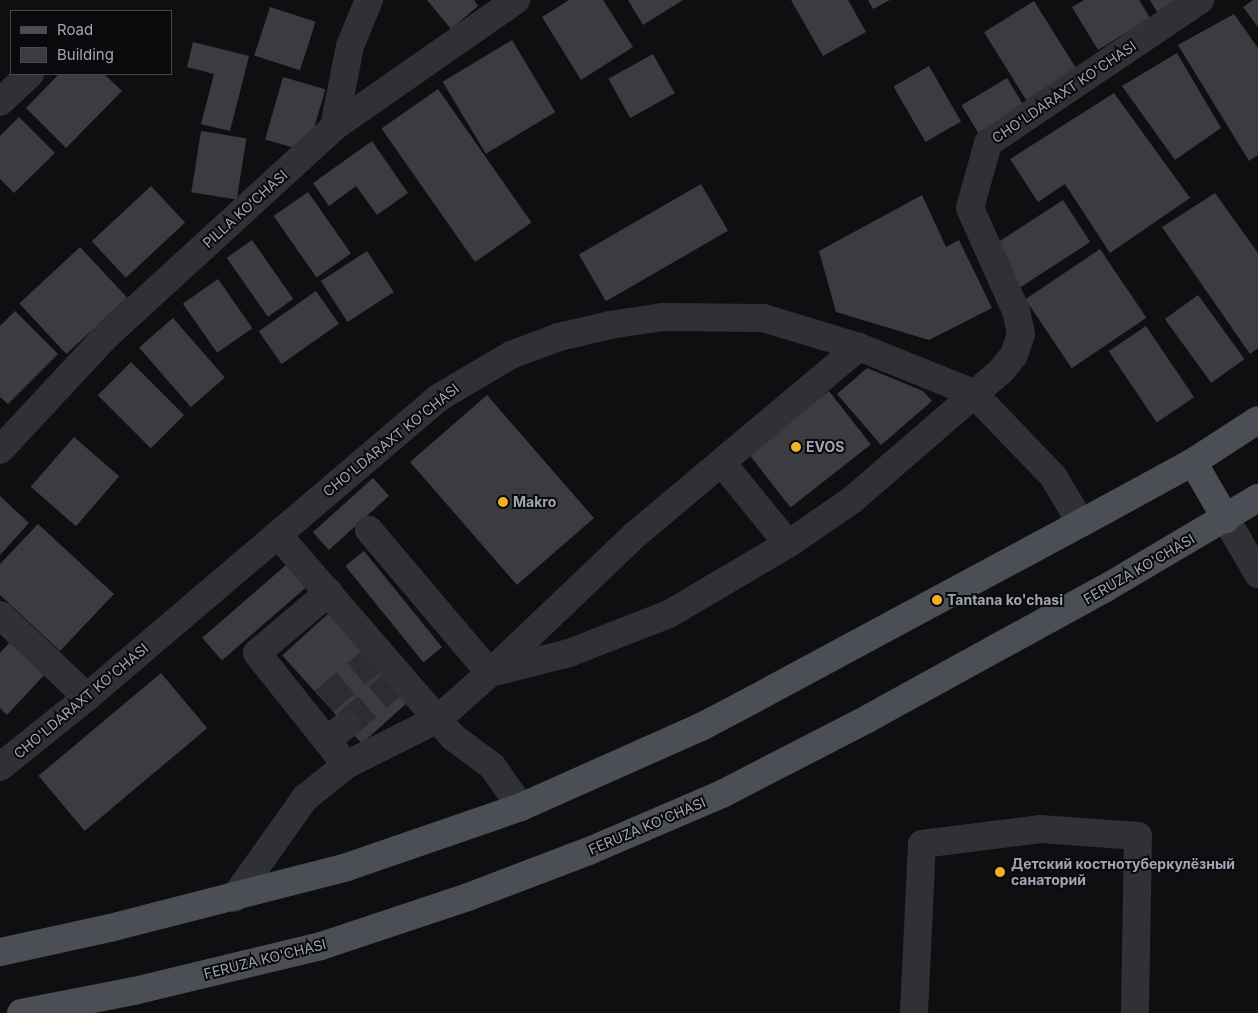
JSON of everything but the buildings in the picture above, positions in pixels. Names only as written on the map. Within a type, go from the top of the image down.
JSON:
[{"type":"main road","points":[[0,952],[234,898],[347,867],[521,807],[701,727],[1193,462],[1258,420]]},
{"type":"main road","points":[[1193,462],[1226,519]]},
{"type":"main road","name":"FERUZA KO'CHASI","points":[[21,1013],[134,991],[321,946],[468,897],[590,851],[722,794],[852,727],[1226,519],[1258,498]]},
{"type":"street","points":[[334,127],[350,46],[368,0]]},
{"type":"street","name":"PILLA KO‘CHASI","points":[[0,450],[104,338],[334,127],[516,0]]},
{"type":"street","name":"CHO'LDARAXT KO'CHASI","points":[[974,393],[1001,371],[1014,355],[1021,334],[1016,311],[970,208],[988,143],[1200,0]]},
{"type":"street","points":[[0,102],[29,75]]},
{"type":"street","name":"CHO'LDARAXT KO'CHASI","points":[[0,767],[87,697],[438,398],[511,356],[559,337],[662,316],[712,315],[763,318],[859,347],[974,393],[1053,476],[1081,523]]},
{"type":"street","points":[[234,898],[305,798],[346,765],[438,719],[490,673],[636,534],[859,347]]},
{"type":"street","points":[[490,673],[569,653],[669,614],[788,544],[852,500],[974,393]]},
{"type":"street","points":[[722,463],[788,544]]},
{"type":"street","points":[[1226,519],[1258,574]]},
{"type":"street","points":[[369,530],[490,673]]},
{"type":"street","points":[[278,535],[329,592],[377,657],[397,680],[438,719],[453,737],[492,766],[521,807]]},
{"type":"street","points":[[329,592],[257,654],[315,708],[337,733],[346,765]]},
{"type":"street","points":[[0,615],[87,697]]},
{"type":"street","points":[[914,1013],[922,844],[1040,829],[1138,836],[1136,1013]]},
{"type":"tunnel","points":[[324,701],[372,661]]},
{"type":"tunnel","points":[[346,725],[393,684]]},
{"type":"place","name":"EVOS","points":[[796,447]]},
{"type":"place","name":"Makro","points":[[503,502]]},
{"type":"place","name":"Tantana ko'chasi","points":[[937,600]]},
{"type":"place","name":"Детский костнотуберкулёзный санаторий","points":[[1000,872]]}]
